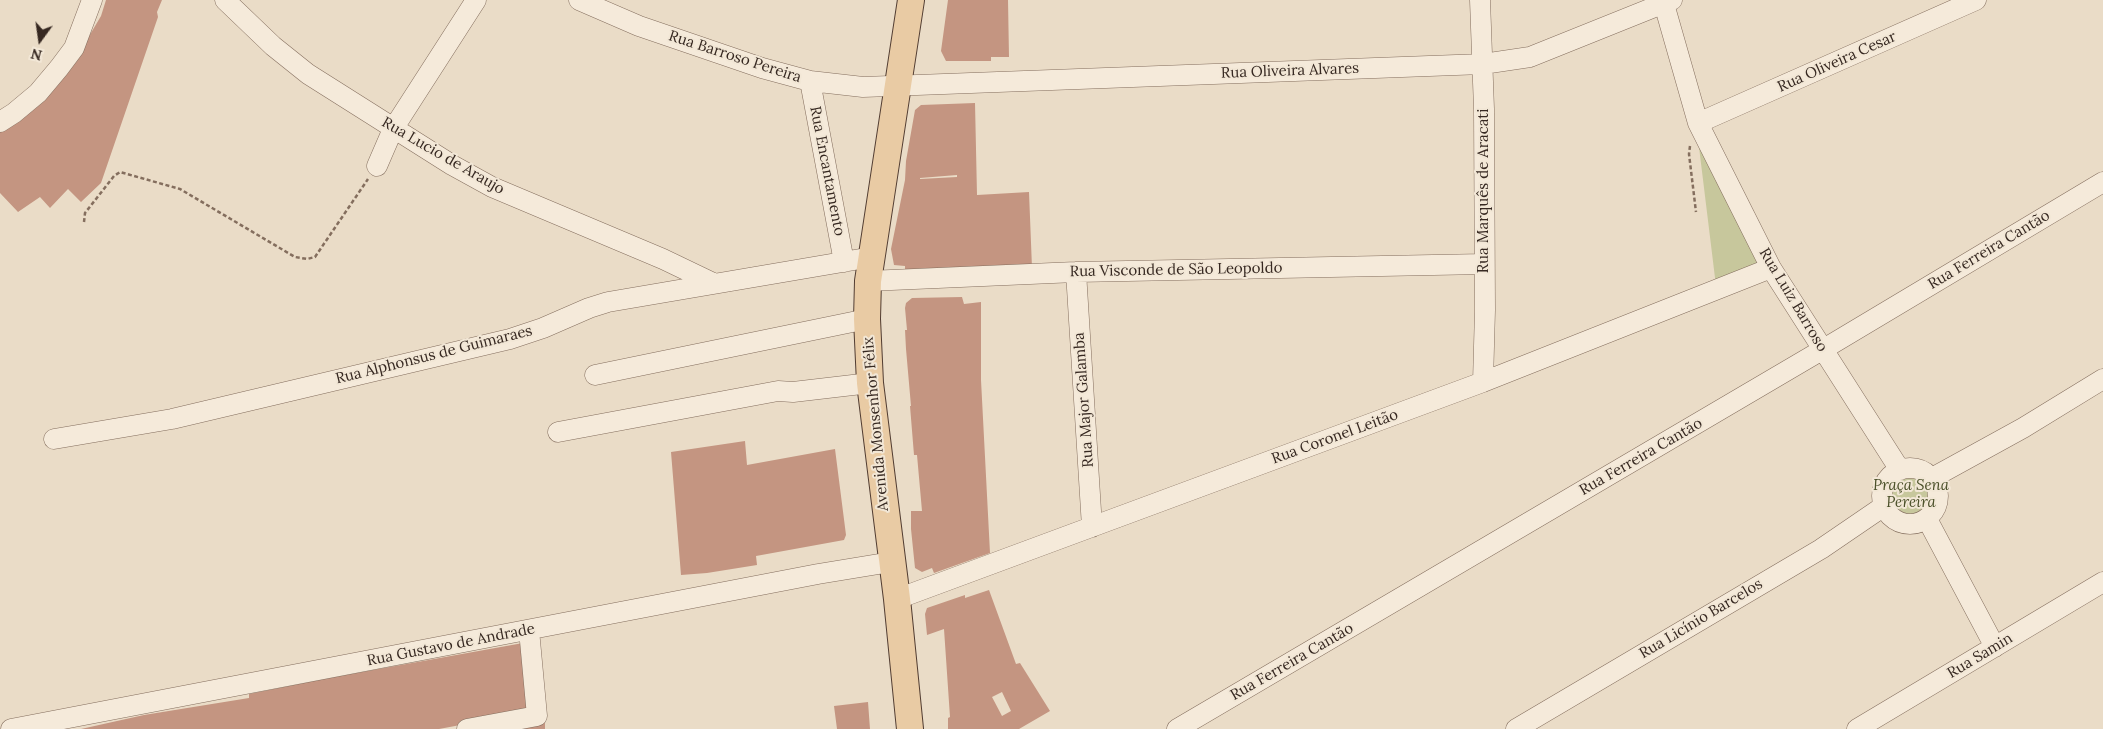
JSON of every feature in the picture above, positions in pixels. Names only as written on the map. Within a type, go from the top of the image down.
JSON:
[{"type":"main road","name":"Avenida Monsenhor Félix","points":[[910,729],[897,598],[870,383],[867,319],[870,269],[911,0]]},
{"type":"street","points":[[0,122],[14,113],[38,92],[60,68],[74,48],[92,0]]},
{"type":"street","name":"Rua Lucio de Araujo","points":[[225,0],[273,46],[308,74],[452,165],[492,187],[663,259],[713,283]]},
{"type":"street","points":[[376,166],[393,129],[476,0]]},
{"type":"street","name":"Rua Barroso Pereira","points":[[579,0],[639,26],[762,68],[810,81],[863,87],[897,87]]},
{"type":"street","name":"Rua Marquês de Aracati","points":[[1480,0],[1483,64],[1483,382]]},
{"type":"street","name":"Rua Oliveira Cesar","points":[[1698,123],[1976,0]]},
{"type":"street","name":"Rua Oliveira Alvares","points":[[897,87],[940,82],[1483,64],[1530,57],[1668,2]]},
{"type":"street","name":"Rua Luiz Barroso","points":[[1668,2],[1698,123],[1771,268],[1900,470]]},
{"type":"street","name":"Rua Encantamento","points":[[810,81],[844,262]]},
{"type":"street","name":"Rua Ferreira Cantão","points":[[1178,729],[1822,350],[2103,182]]},
{"type":"street","name":"Rua Alphonsus de Guimaraes","points":[[54,439],[180,417],[510,339],[608,302],[844,262],[870,269]]},
{"type":"street","name":"Rua Visconde de São Leopoldo","points":[[870,269],[1076,272],[1484,264]]},
{"type":"street","name":"Rua Coronel Leitão","points":[[897,598],[1483,382],[1771,268]]},
{"type":"street","name":"Rua Major Galamba","points":[[1076,272],[1092,527]]},
{"type":"street","points":[[595,375],[867,319]]},
{"type":"street","points":[[1932,478],[2023,428],[2103,379]]},
{"type":"street","points":[[558,432],[778,391],[793,392],[870,383]]},
{"type":"street","points":[[1918,469],[1932,478],[1937,486],[1938,504],[1934,512],[1927,519],[1915,524],[1902,523],[1891,517],[1884,506],[1883,488],[1893,474],[1900,470],[1918,469]]},
{"type":"street","name":"Rua Licínio Barcelos","points":[[1516,729],[1821,549],[1884,506]]},
{"type":"street","points":[[1927,519],[1995,647]]},
{"type":"street","name":"Rua Gustavo de Andrade","points":[[11,729],[809,576],[891,562]]},
{"type":"street","name":"Rua Samin","points":[[1857,729],[2103,582]]},
{"type":"street","points":[[467,729],[538,716],[529,630]]},
{"type":"path","points":[[1696,212],[1689,154],[1691,138],[1698,123]]},
{"type":"path","points":[[84,222],[85,213],[114,176],[120,172],[180,189],[295,257],[308,259],[315,257],[376,166]]},
{"type":"green space","points":[[1699,147],[1764,267],[1716,286]]},
{"type":"green space","name":"Praça Sena Pereira","points":[[1911,476],[1924,482],[1930,495],[1924,508],[1911,514],[1898,508],[1892,495],[1898,482]]},
{"type":"building","points":[[106,0],[162,0],[157,12],[158,17],[101,183],[81,202],[68,189],[50,208],[40,197],[18,212],[0,193],[0,130],[72,65],[101,16]]},
{"type":"building","points":[[948,0],[1008,0],[1009,57],[991,57],[991,61],[946,61],[941,51]]},
{"type":"building","points":[[975,103],[977,195],[1029,192],[1032,268],[905,271],[905,266],[894,265],[891,249],[905,180],[906,161],[915,110],[921,105]],"holes":[[[957,175],[957,177],[920,179]]]},
{"type":"building","points":[[962,297],[964,304],[981,302],[981,380],[990,553],[934,573],[932,568],[922,572],[915,568],[911,529],[911,511],[922,511],[917,455],[914,455],[906,349],[905,308],[906,303],[912,298]]},
{"type":"building","points":[[745,441],[747,465],[835,449],[846,535],[844,540],[756,556],[757,565],[681,575],[671,452]]},
{"type":"building","points":[[989,590],[1016,664],[1020,663],[1050,711],[1019,729],[948,729],[948,718],[950,717],[944,629],[927,635],[925,614],[927,608],[965,595],[965,598]],"holes":[[[1002,692],[1011,711],[1002,716],[992,697]]]},
{"type":"building","points":[[523,643],[530,712],[439,729],[81,729],[144,715],[249,698],[249,694],[323,679]]},
{"type":"building","points":[[868,702],[870,729],[837,729],[834,706]]},
{"type":"building","points":[[545,722],[545,729],[512,729],[523,726]]}]
